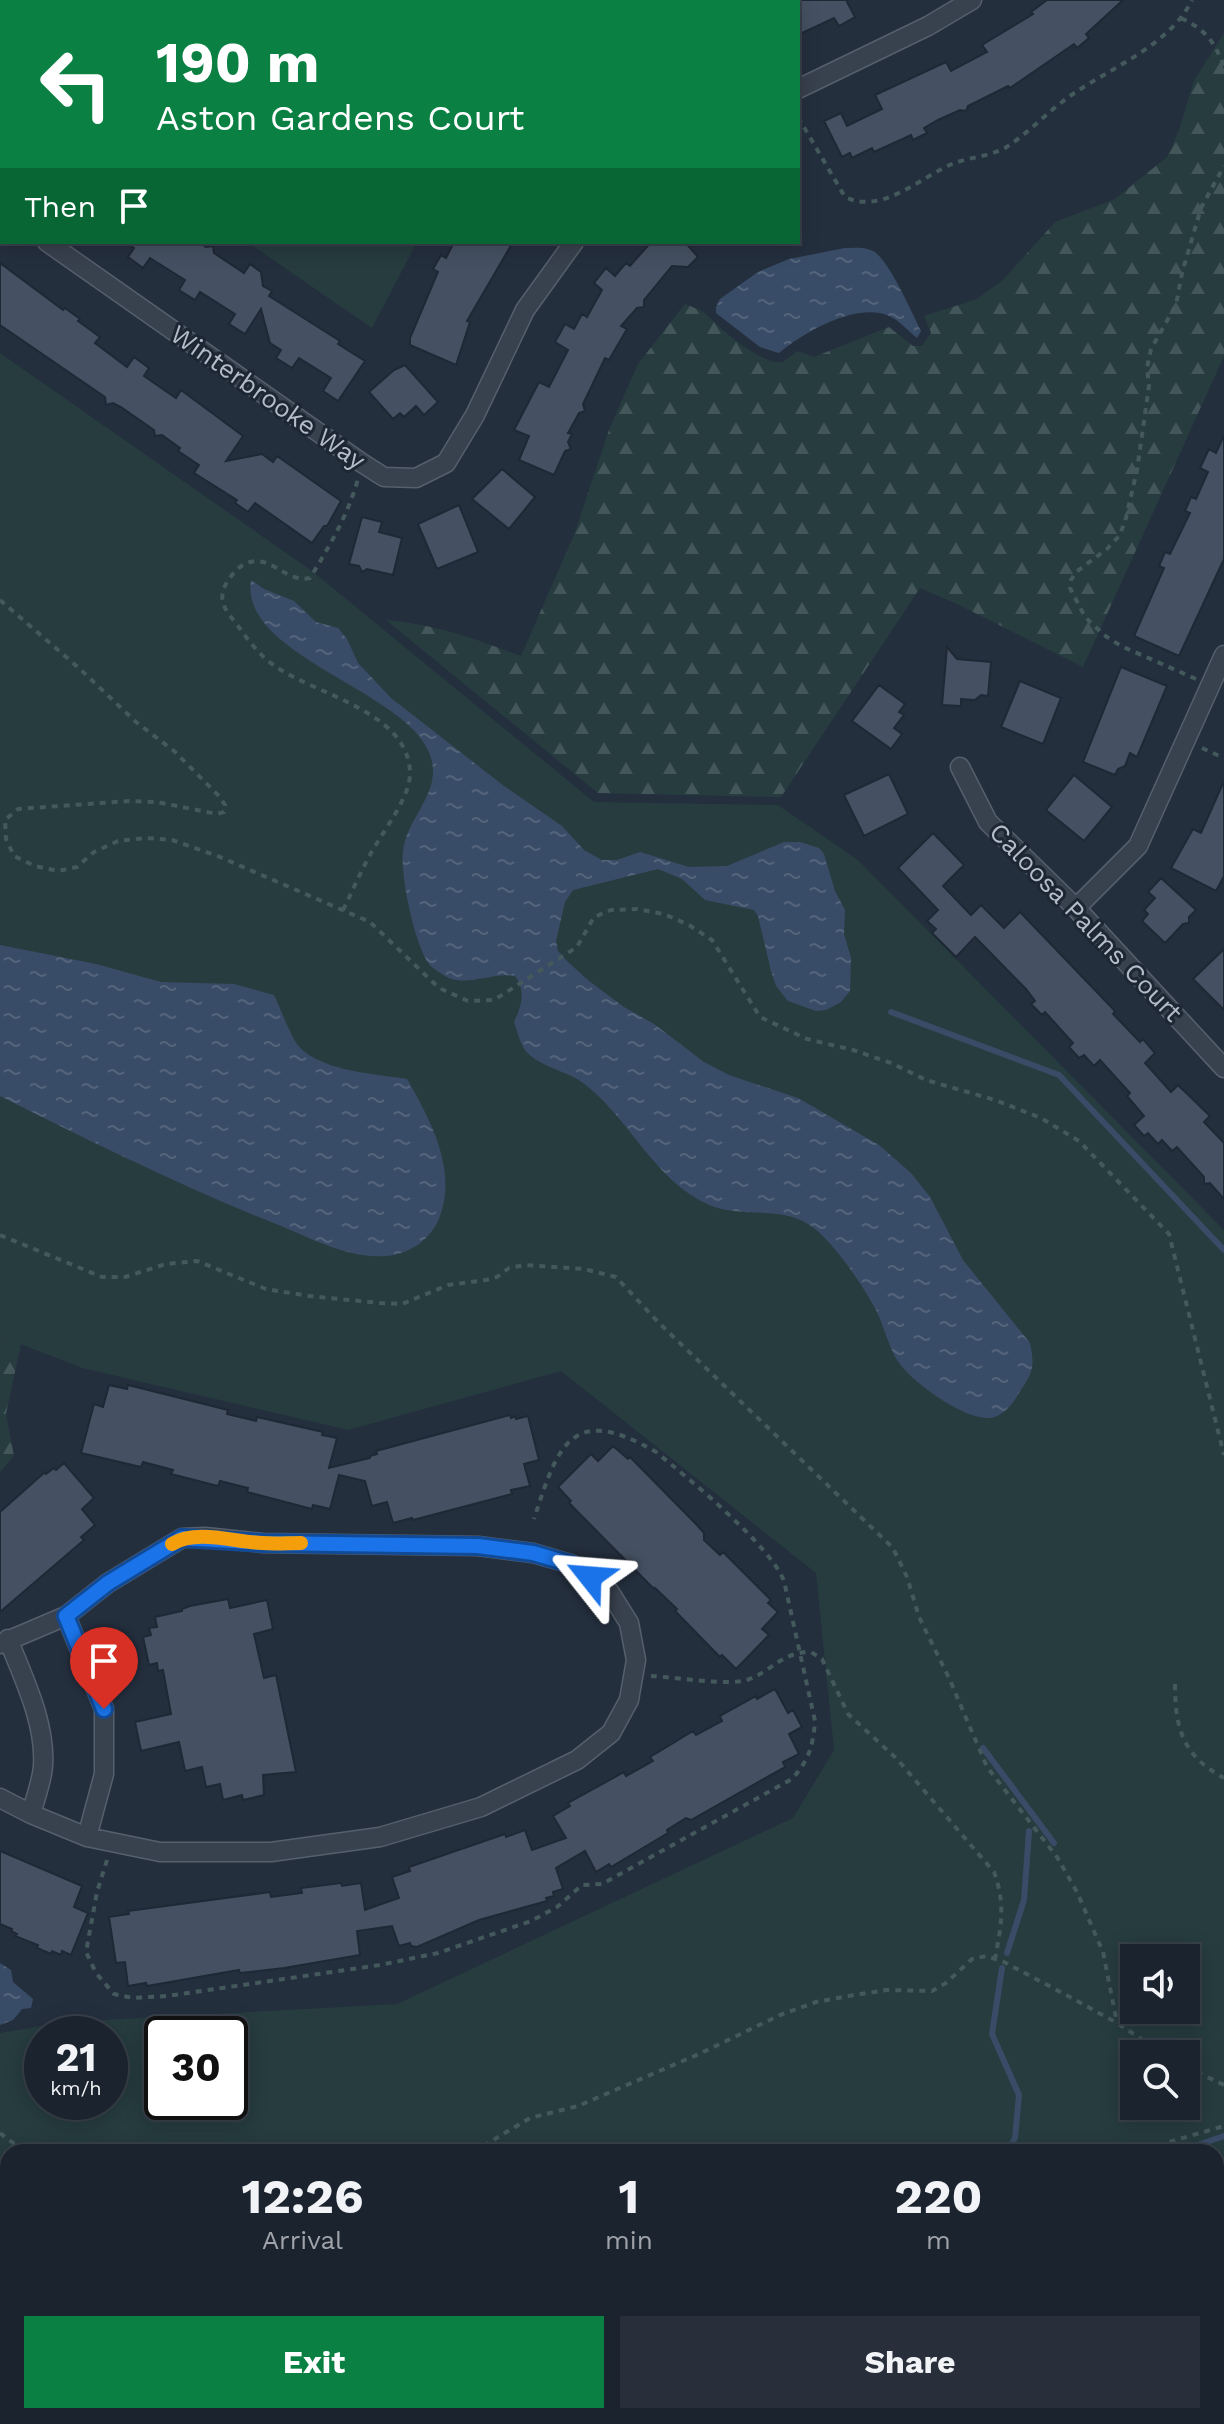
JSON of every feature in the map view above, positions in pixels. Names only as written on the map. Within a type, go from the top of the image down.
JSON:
[{"type":"street","points":[[800,88],[928,26],[972,0]]},
{"type":"street","name":"Winterbrooke Way","points":[[50,244],[362,463],[384,477],[416,478],[446,463],[475,415],[525,310],[573,244]]},
{"type":"street","points":[[1076,908],[1138,846],[1224,655]]},
{"type":"street","name":"Caloosa Palms Court","points":[[960,767],[988,822],[1076,908],[1224,1068]]},
{"type":"street","points":[[0,1798],[31,1814],[87,1837],[160,1852],[271,1852],[380,1837],[481,1807],[577,1760],[611,1733],[629,1700],[636,1660],[629,1623],[609,1591],[571,1564],[533,1553],[478,1546],[263,1543],[182,1538],[108,1583],[66,1616],[4,1641],[26,1685],[39,1731],[43,1766],[31,1814]]},
{"type":"street","points":[[66,1616],[104,1709],[104,1774],[87,1837]]},
{"type":"path","points":[[800,120],[845,197],[855,202],[876,202],[956,163],[983,157],[1006,147],[1072,95],[1130,62],[1181,18],[1192,0]]},
{"type":"path","points":[[1181,18],[1199,27],[1214,42],[1224,66]]},
{"type":"path","points":[[1210,685],[1121,646],[1104,635],[1085,617],[1070,588],[1076,572],[1107,549],[1119,536],[1125,522],[1137,470],[1151,349],[1176,305],[1201,208],[1224,166]]},
{"type":"path","points":[[343,910],[370,855],[408,790],[411,773],[405,752],[393,732],[370,714],[275,666],[251,643],[223,608],[223,592],[230,577],[254,560],[269,563],[301,580],[310,578],[353,497],[362,463]]},
{"type":"path","points":[[0,600],[136,722],[174,751],[225,805],[224,812],[217,814],[157,802],[129,801],[18,809],[5,820],[6,839],[14,856],[35,866],[58,871],[77,867],[94,852],[118,841],[146,838],[172,840],[220,857],[370,922],[439,988],[468,1001],[494,1000],[577,947],[594,917],[611,910],[637,909],[664,914],[689,925],[712,940],[760,1017],[807,1039],[853,1050],[891,1063],[926,1080],[1007,1104],[1041,1118],[1079,1141],[1169,1234],[1224,1455]]},
{"type":"path","points":[[1185,741],[1224,758]]},
{"type":"path","points":[[0,1235],[102,1277],[125,1277],[166,1264],[197,1261],[266,1289],[380,1303],[402,1304],[448,1285],[486,1280],[497,1277],[509,1268],[525,1265],[584,1269],[616,1277],[658,1322],[893,1548],[907,1577],[919,1617],[987,1767],[1057,1857],[1077,1892],[1103,1952],[1117,2023]]},
{"type":"path","points":[[113,1842],[97,1892],[86,1952],[96,1973],[114,1994],[133,1998],[167,1996],[380,1965],[438,1953],[531,1921],[557,1907],[582,1885],[602,1884],[792,1779],[809,1758],[815,1721],[778,1566],[672,1465],[637,1441],[589,1429],[575,1435],[558,1453],[534,1519]]},
{"type":"path","points":[[633,1675],[738,1681],[746,1680],[786,1656],[811,1652],[822,1659],[848,1714],[897,1759],[994,1872],[1002,1893],[1003,1913],[995,1959]]},
{"type":"path","points":[[1175,1684],[1178,1726],[1189,1752],[1206,1768],[1224,1778]]},
{"type":"path","points":[[486,2144],[530,2118],[578,2106],[780,2015],[816,2002],[865,1993],[932,1991],[946,1983],[972,1959],[986,1956],[1117,2023],[1143,2040]]},
{"type":"path","points":[[1200,2074],[1224,2085]]},
{"type":"path","points":[[1162,2144],[1224,2126]]},
{"type":"green space","points":[[1224,33],[1224,356],[1083,667],[920,588],[781,797],[598,793],[386,620],[455,633],[521,656],[574,535],[609,430],[638,364],[685,304],[705,313],[731,337],[774,362],[782,362],[797,351],[814,357],[889,327],[913,346],[922,346],[931,333],[924,316],[977,299],[1003,280],[1055,222],[1115,199],[1167,157],[1194,81]]},
{"type":"green space","points":[[250,244],[416,244],[372,328]]},
{"type":"green space","points":[[0,353],[312,571],[594,802],[778,805],[858,860],[1224,1230],[1224,2144],[0,2144],[0,2033],[24,2029],[24,2120],[128,2120],[128,2019],[144,2018],[144,2120],[248,2120],[248,2016],[176,2016],[397,2004],[793,1818],[834,1750],[816,1573],[561,1371],[348,1430],[82,1368],[0,1336]]},
{"type":"green space","points":[[0,1336],[21,1344],[6,1414],[14,1456],[0,1472]]},
{"type":"water","points":[[845,248],[869,249],[882,259],[921,331],[917,338],[893,318],[865,312],[833,320],[779,353],[760,347],[716,313],[720,299],[758,272],[789,259]]},
{"type":"water","points":[[251,580],[294,601],[316,622],[338,628],[358,663],[391,698],[504,786],[562,826],[584,850],[602,860],[617,860],[640,852],[689,867],[727,866],[784,842],[800,842],[819,848],[845,910],[844,934],[851,958],[850,991],[841,1002],[826,1010],[816,1011],[788,1001],[776,986],[754,910],[705,900],[682,879],[658,869],[573,890],[565,902],[556,941],[558,951],[589,981],[704,1062],[729,1075],[798,1098],[879,1145],[911,1173],[930,1197],[963,1260],[1030,1343],[1030,1375],[1006,1410],[987,1418],[964,1412],[913,1378],[897,1360],[876,1310],[856,1277],[814,1228],[790,1216],[722,1209],[690,1194],[657,1165],[600,1097],[583,1083],[530,1056],[514,1022],[522,998],[515,976],[457,980],[429,964],[414,927],[403,863],[406,839],[433,778],[428,750],[412,728],[387,708],[294,650],[270,629],[254,606]]},
{"type":"water","points":[[0,945],[96,964],[161,982],[234,984],[274,995],[295,1041],[316,1059],[363,1073],[407,1079],[433,1129],[444,1166],[444,1203],[434,1228],[416,1246],[401,1253],[372,1256],[345,1251],[174,1180],[0,1096]]},
{"type":"water","points":[[0,1963],[11,1970],[13,1982],[33,1999],[31,2008],[22,2009],[13,2020],[0,2025]]},
{"type":"building","points":[[800,0],[846,0],[855,17],[839,26],[834,18],[800,34]]},
{"type":"building","points":[[1047,0],[1123,0],[1086,34],[1089,38],[1077,48],[1074,44],[1010,88],[1008,86],[968,106],[966,111],[960,110],[938,120],[924,128],[927,133],[913,140],[911,135],[874,152],[872,148],[852,158],[850,153],[842,157],[824,121],[841,113],[847,126],[882,109],[875,95],[946,62],[951,71],[987,52],[982,45],[1033,14],[1031,12]]},
{"type":"building","points":[[128,244],[201,244],[213,246],[214,253],[244,273],[250,264],[261,272],[263,286],[272,291],[269,296],[340,341],[338,344],[365,361],[338,401],[323,391],[331,378],[299,358],[292,368],[276,358],[281,350],[270,343],[261,309],[245,334],[229,324],[235,314],[200,292],[195,300],[179,290],[185,280],[150,258],[143,268],[128,257],[134,248]]},
{"type":"building","points":[[453,244],[512,244],[467,321],[470,322],[456,365],[410,345],[410,338],[438,272],[433,269],[441,255],[446,258]]},
{"type":"building","points":[[649,244],[687,244],[698,257],[688,267],[672,266],[644,300],[644,307],[637,308],[621,326],[627,329],[609,360],[605,358],[583,404],[585,411],[579,413],[568,433],[572,434],[568,442],[571,449],[565,451],[554,475],[519,460],[529,436],[514,430],[539,382],[549,387],[568,350],[555,342],[565,324],[574,329],[582,314],[587,317],[602,290],[594,283],[606,268],[615,276],[626,263],[630,266]]},
{"type":"building","points":[[0,263],[80,319],[78,321],[100,337],[95,343],[127,367],[134,357],[149,368],[144,376],[176,398],[181,390],[243,436],[226,461],[262,454],[273,462],[277,456],[341,501],[327,526],[312,543],[255,503],[248,512],[235,503],[237,500],[194,473],[199,465],[178,451],[180,448],[162,435],[155,436],[154,430],[121,407],[113,403],[106,405],[105,397],[0,325]]},
{"type":"building","points":[[405,365],[438,402],[424,415],[416,406],[404,417],[400,413],[393,419],[369,392],[394,370]]},
{"type":"building","points":[[1224,435],[1224,559],[1179,656],[1134,636],[1164,568],[1159,566],[1165,552],[1170,554],[1190,513],[1185,511],[1191,497],[1196,499],[1208,472],[1200,468],[1209,449],[1216,453]]},
{"type":"building","points":[[502,469],[535,497],[509,529],[472,499]]},
{"type":"building","points":[[459,505],[478,552],[437,569],[418,524]]},
{"type":"building","points":[[362,517],[382,522],[379,532],[402,538],[393,575],[367,569],[362,572],[359,566],[349,564]]},
{"type":"building","points":[[947,647],[957,659],[991,662],[988,696],[981,695],[975,700],[961,699],[961,706],[942,705]]},
{"type":"building","points":[[1121,667],[1167,686],[1137,757],[1130,753],[1125,766],[1118,769],[1115,775],[1083,762]]},
{"type":"building","points":[[1020,681],[1061,698],[1043,744],[1001,727]]},
{"type":"building","points":[[879,685],[905,704],[899,712],[904,715],[894,728],[902,734],[891,749],[852,721]]},
{"type":"building","points":[[889,774],[908,814],[864,836],[844,795]]},
{"type":"building","points":[[1074,775],[1112,807],[1084,841],[1046,810]]},
{"type":"building","points":[[1224,781],[1224,876],[1216,891],[1171,868],[1193,829],[1201,833]]},
{"type":"building","points":[[933,833],[964,865],[943,886],[971,915],[981,905],[1004,928],[1020,912],[1115,1011],[1113,1014],[1155,1053],[1145,1063],[1171,1092],[1178,1085],[1210,1116],[1204,1122],[1224,1143],[1224,1199],[1210,1183],[1204,1184],[1204,1177],[1177,1147],[1172,1151],[1162,1140],[1158,1144],[1148,1133],[1144,1136],[1134,1125],[1144,1116],[1127,1096],[1130,1093],[1100,1060],[1094,1066],[1084,1055],[1079,1058],[1069,1047],[1073,1043],[1045,1012],[1042,1015],[1031,1004],[1035,1001],[1026,989],[975,937],[956,957],[932,933],[936,929],[927,921],[938,910],[898,868]]},
{"type":"building","points":[[1161,878],[1196,910],[1189,917],[1189,923],[1183,924],[1165,943],[1142,921],[1148,914],[1144,910],[1155,898],[1148,892]]},
{"type":"building","points":[[1224,949],[1224,1010],[1193,979]]},
{"type":"building","points":[[109,1385],[127,1389],[128,1385],[228,1410],[227,1414],[256,1421],[257,1417],[323,1432],[322,1435],[337,1438],[329,1468],[370,1458],[377,1454],[376,1451],[510,1415],[516,1419],[528,1416],[539,1460],[524,1464],[530,1486],[511,1490],[512,1494],[413,1520],[393,1523],[387,1502],[372,1506],[365,1481],[339,1475],[330,1509],[313,1505],[312,1509],[247,1492],[248,1488],[220,1481],[218,1486],[171,1474],[173,1470],[143,1462],[141,1467],[81,1453],[94,1404],[103,1407]]},
{"type":"building","points":[[613,1446],[628,1459],[630,1457],[704,1533],[704,1540],[720,1555],[723,1552],[771,1600],[768,1603],[778,1612],[762,1629],[769,1635],[736,1669],[722,1655],[720,1657],[675,1611],[677,1609],[569,1503],[571,1501],[558,1487],[591,1454],[598,1461]]},
{"type":"building","points":[[64,1463],[94,1498],[82,1509],[95,1525],[81,1537],[84,1540],[0,1612],[0,1512],[45,1472],[56,1470]]},
{"type":"building","points":[[228,1599],[230,1608],[267,1600],[273,1629],[254,1634],[264,1678],[276,1675],[296,1772],[263,1775],[264,1795],[243,1800],[242,1795],[223,1800],[220,1784],[206,1787],[202,1767],[185,1771],[179,1742],[141,1751],[135,1722],[171,1714],[163,1670],[158,1671],[157,1663],[149,1665],[143,1637],[151,1635],[149,1628],[157,1627],[155,1617]]},
{"type":"building","points":[[775,1689],[788,1713],[793,1710],[802,1727],[789,1734],[799,1754],[783,1762],[785,1767],[691,1820],[686,1818],[667,1830],[668,1833],[611,1867],[609,1864],[596,1872],[585,1851],[556,1868],[563,1889],[553,1892],[554,1896],[546,1898],[547,1901],[479,1920],[417,1947],[410,1943],[399,1946],[392,1926],[357,1931],[360,1955],[284,1968],[240,1973],[239,1970],[147,1986],[146,1983],[128,1986],[125,1962],[116,1963],[109,1917],[129,1914],[128,1911],[270,1892],[271,1897],[302,1893],[301,1888],[341,1883],[342,1886],[361,1883],[365,1910],[399,1898],[392,1877],[410,1871],[409,1867],[525,1830],[532,1850],[566,1838],[553,1816],[570,1806],[568,1803],[624,1772],[626,1776],[653,1761],[650,1757],[693,1731],[696,1735],[722,1721],[720,1716]]},
{"type":"building","points":[[0,1851],[82,1886],[74,1907],[88,1913],[71,1955],[62,1951],[61,1955],[52,1951],[51,1954],[37,1948],[38,1945],[15,1936],[17,1934],[12,1929],[0,1924]]},
{"type":"waterway","points":[[891,1012],[1059,1075],[1224,1250]]},
{"type":"waterway","points":[[983,1748],[1054,1843]]},
{"type":"waterway","points":[[1007,1953],[1024,1900],[1029,1831]]},
{"type":"waterway","points":[[1002,1968],[992,2034],[1019,2095],[1015,2138],[1012,2144]]},
{"type":"waterway","points":[[1200,2144],[1224,2136]]},
{"type":"slow traffic","points":[[172,1544],[182,1538],[205,1537],[301,1543]]},
{"type":"route","points":[[104,1709],[66,1616],[108,1583],[182,1538],[205,1537],[263,1543],[478,1546],[533,1553],[571,1564],[590,1577]]}]
